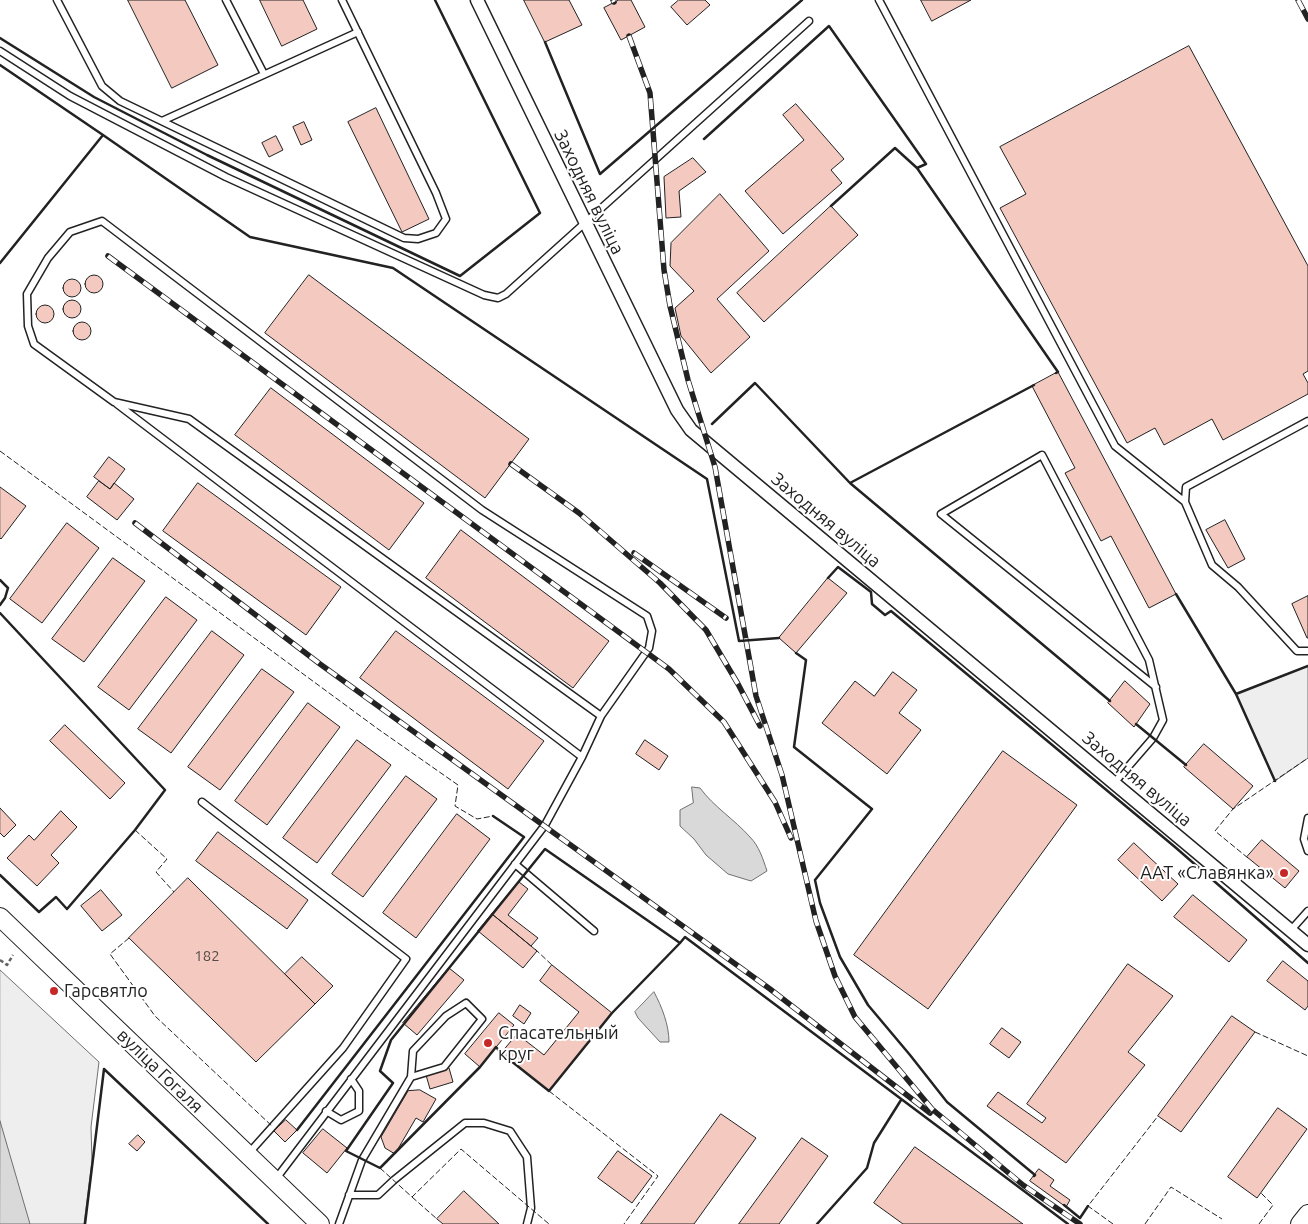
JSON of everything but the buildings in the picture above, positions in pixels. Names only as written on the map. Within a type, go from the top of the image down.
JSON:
[{"type":"main road","name":"вуліца Гогаля","points":[[0,917],[320,1224]]},
{"type":"main road","points":[[1300,1224],[1308,1214]]},
{"type":"street","name":"Заходняя вуліца","points":[[477,0],[677,410],[691,430],[1308,945]]},
{"type":"lane","points":[[57,0],[102,86],[120,101],[404,238],[418,239],[436,233],[446,219],[436,193],[342,0]]},
{"type":"lane","points":[[226,0],[264,74]]},
{"type":"lane","points":[[879,0],[1115,446],[1185,502]]},
{"type":"lane","points":[[0,51],[70,96],[218,172],[484,295],[498,298],[506,294],[810,20]]},
{"type":"lane","points":[[162,121],[358,32]]},
{"type":"lane","points":[[274,1181],[545,825],[582,757],[601,716],[649,648],[652,631],[647,616],[482,510],[102,221],[70,232],[48,258],[27,294],[28,326],[34,344],[114,402],[582,757]]},
{"type":"lane","points":[[114,402],[188,419],[601,716]]},
{"type":"lane","points":[[1308,421],[1186,487],[1185,502],[1212,565],[1238,587],[1297,651],[1308,651]]},
{"type":"lane","points":[[1114,783],[1153,738],[1163,720],[1156,687],[1149,660],[1042,455],[941,514],[1156,687]]},
{"type":"lane","points":[[202,802],[406,959],[343,1048],[248,1155]]},
{"type":"lane","points":[[1308,818],[1304,839],[1308,851]]},
{"type":"lane","points":[[516,864],[594,931]]},
{"type":"lane","points":[[1291,930],[1308,911]]},
{"type":"lane","points":[[338,1224],[362,1160],[411,1077],[413,1051],[446,1016],[466,1003],[482,1019],[444,1067],[411,1077]]},
{"type":"lane","points":[[326,1111],[341,1120],[359,1110],[359,1091],[351,1079]]},
{"type":"lane","points":[[349,1194],[378,1195],[465,1123],[484,1123],[510,1131],[527,1157],[531,1208],[527,1224]]},
{"type":"path","points":[[0,960],[7,965],[13,955]]},
{"type":"shaded area","points":[[1308,666],[1308,758],[1275,781],[1236,694]]},
{"type":"shaded area","points":[[692,787],[700,788],[711,801],[750,837],[762,857],[767,871],[751,881],[728,874],[706,855],[694,839],[680,826],[680,810],[693,803]]},
{"type":"shaded area","points":[[0,970],[99,1062],[91,1127],[92,1161],[84,1224],[0,1224]]},
{"type":"shaded area","points":[[654,992],[668,1029],[669,1042],[660,1042],[638,1018],[635,1012]]},
{"type":"shaded area","points":[[0,1121],[30,1224],[0,1224]]},
{"type":"railway","points":[[1298,0],[1308,19]]},
{"type":"railway","points":[[629,36],[650,93],[664,270],[670,306],[688,380],[715,467],[756,696],[782,775],[816,921],[835,976],[855,1017],[932,1109],[1023,1185],[1080,1224]]},
{"type":"railway","points":[[108,256],[669,669],[724,722],[775,802],[791,838]]},
{"type":"railway","points":[[511,464],[579,513],[660,583],[706,630],[760,726]]},
{"type":"railway","points":[[135,523],[320,664],[770,989],[930,1113]]},
{"type":"railway","points":[[634,553],[726,618]]},
{"type":"fence","points":[[0,451],[378,729],[458,785],[455,806],[477,819],[493,816]]},
{"type":"fence","points":[[1248,858],[1215,831],[1233,809],[1308,758]]},
{"type":"fence","points":[[135,830],[167,859],[156,872],[174,892]]},
{"type":"fence","points":[[129,938],[110,954],[155,1016],[273,1127]]},
{"type":"fence","points":[[535,949],[553,966]]},
{"type":"fence","points":[[1255,1032],[1308,1056]]},
{"type":"fence","points":[[549,1091],[658,1176],[624,1224]]},
{"type":"fence","points":[[1113,1224],[1088,1206],[1158,1116]]},
{"type":"fence","points":[[380,1168],[412,1197],[461,1149],[549,1224]]},
{"type":"fence","points":[[1145,1224],[1171,1187],[1222,1219]]},
{"type":"fence","points":[[1259,1224],[1273,1205],[1261,1193]]},
{"type":"fence","points":[[412,1197],[437,1219]]},
{"type":"wall","points":[[0,38],[94,97],[207,155],[460,276],[540,213],[435,0]]},
{"type":"wall","points":[[545,42],[600,174],[802,0]]},
{"type":"wall","points":[[704,139],[829,26],[926,164],[917,168],[895,148],[831,206]]},
{"type":"wall","points":[[0,65],[103,135],[0,263]]},
{"type":"wall","points":[[103,135],[250,237],[393,268],[707,479],[739,641],[779,638]]},
{"type":"wall","points":[[917,168],[1058,372],[1056,373]]},
{"type":"wall","points":[[712,424],[755,383],[850,483],[1110,701]]},
{"type":"wall","points":[[850,483],[1034,385]]},
{"type":"wall","points":[[828,578],[838,567],[871,592],[872,604],[885,615],[891,611],[1175,847],[1308,963]]},
{"type":"wall","points":[[0,580],[8,588],[5,598],[0,605]]},
{"type":"wall","points":[[1176,594],[1236,694],[1275,781]]},
{"type":"wall","points":[[0,613],[165,790],[135,830],[67,909],[56,897],[39,912],[0,875]]},
{"type":"wall","points":[[796,653],[806,660],[794,747],[872,809],[815,880],[820,903],[840,957],[868,1005],[947,1102],[1034,1176]]},
{"type":"wall","points":[[1236,694],[1308,666]]},
{"type":"wall","points":[[1136,724],[1186,765]]},
{"type":"wall","points":[[297,1130],[524,837],[493,816]]},
{"type":"wall","points":[[545,849],[680,943],[612,1013],[549,1091],[496,1047],[480,1067],[380,1168],[346,1151],[393,1083],[380,1071],[391,1040],[545,849]]},
{"type":"wall","points":[[680,943],[685,937],[1068,1224]]},
{"type":"wall","points":[[85,1224],[104,1069],[268,1224]]},
{"type":"wall","points":[[817,1224],[867,1168],[874,1143],[901,1100]]},
{"type":"wall","points":[[1064,1205],[1080,1218],[1088,1206]]},
{"type":"place","name":"ААТ «Славянка»","points":[[1284,873]]},
{"type":"place","name":"Гарсвятло","points":[[54,991]]},
{"type":"place","name":"Спасательный круг","points":[[488,1043]]}]
